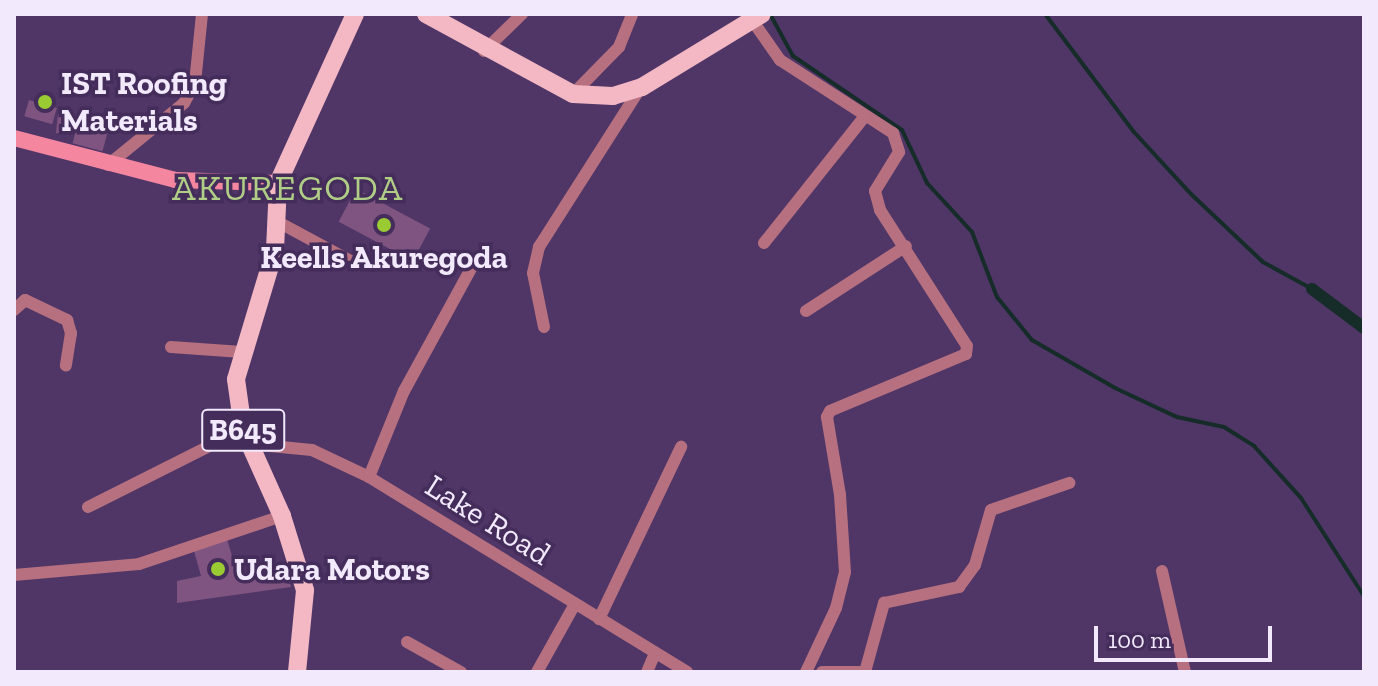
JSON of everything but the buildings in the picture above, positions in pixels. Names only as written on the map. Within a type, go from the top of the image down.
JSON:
[{"type":"main road","name":"B645","points":[[297,672],[305,590],[282,516],[246,437],[236,407],[242,352],[280,223],[278,183],[355,14]]},
{"type":"main road","points":[[426,14],[484,51],[573,94],[613,96],[642,87],[757,17]]},
{"type":"street","points":[[108,165],[184,103],[195,83],[202,14]]},
{"type":"street","points":[[484,51],[522,14]]},
{"type":"street","points":[[573,94],[619,47],[632,14]]},
{"type":"street","points":[[757,17],[780,60],[893,133],[899,152],[875,191],[880,210],[906,246],[967,346],[966,354],[827,417],[840,495],[845,572],[836,608],[806,672]]},
{"type":"street","points":[[544,327],[533,273],[539,247],[642,87]]},
{"type":"street","points":[[764,243],[865,116]]},
{"type":"street","points":[[14,138],[175,180],[278,183]]},
{"type":"street","points":[[280,223],[358,265]]},
{"type":"street","points":[[806,311],[906,246]]},
{"type":"street","points":[[369,477],[404,391],[473,265]]},
{"type":"street","points":[[14,310],[20,298],[67,320],[71,333],[66,366]]},
{"type":"street","points":[[171,347],[242,352]]},
{"type":"street","points":[[88,507],[246,437]]},
{"type":"street","name":"Lake Road","points":[[246,437],[312,450],[369,477],[687,672]]},
{"type":"street","points":[[599,619],[681,447]]},
{"type":"street","points":[[825,672],[866,672],[884,603],[959,587],[975,565],[991,510],[1069,483]]},
{"type":"street","points":[[14,575],[139,564],[282,516]]},
{"type":"street","points":[[1162,571],[1185,672]]},
{"type":"street","points":[[537,672],[575,604]]},
{"type":"street","points":[[407,642],[461,672]]},
{"type":"street","points":[[647,672],[655,653]]},
{"type":"waterway","points":[[770,14],[793,56],[902,130],[927,183],[972,232],[997,297],[1032,340],[1115,388],[1177,417],[1224,427],[1254,446],[1301,498],[1364,596]]},
{"type":"waterway","points":[[1045,14],[1134,132],[1191,194],[1263,262],[1312,289]]},
{"type":"waterway","points":[[1312,289],[1364,328]]},
{"type":"place","name":"IST Roofing Materials","points":[[45,102]]},
{"type":"place","name":"Keells Akuregoda","points":[[384,225]]},
{"type":"place","name":"Udara Motors","points":[[218,569]]},
{"type":"district","name":"AKUREGODA","points":[[288,188]]}]
